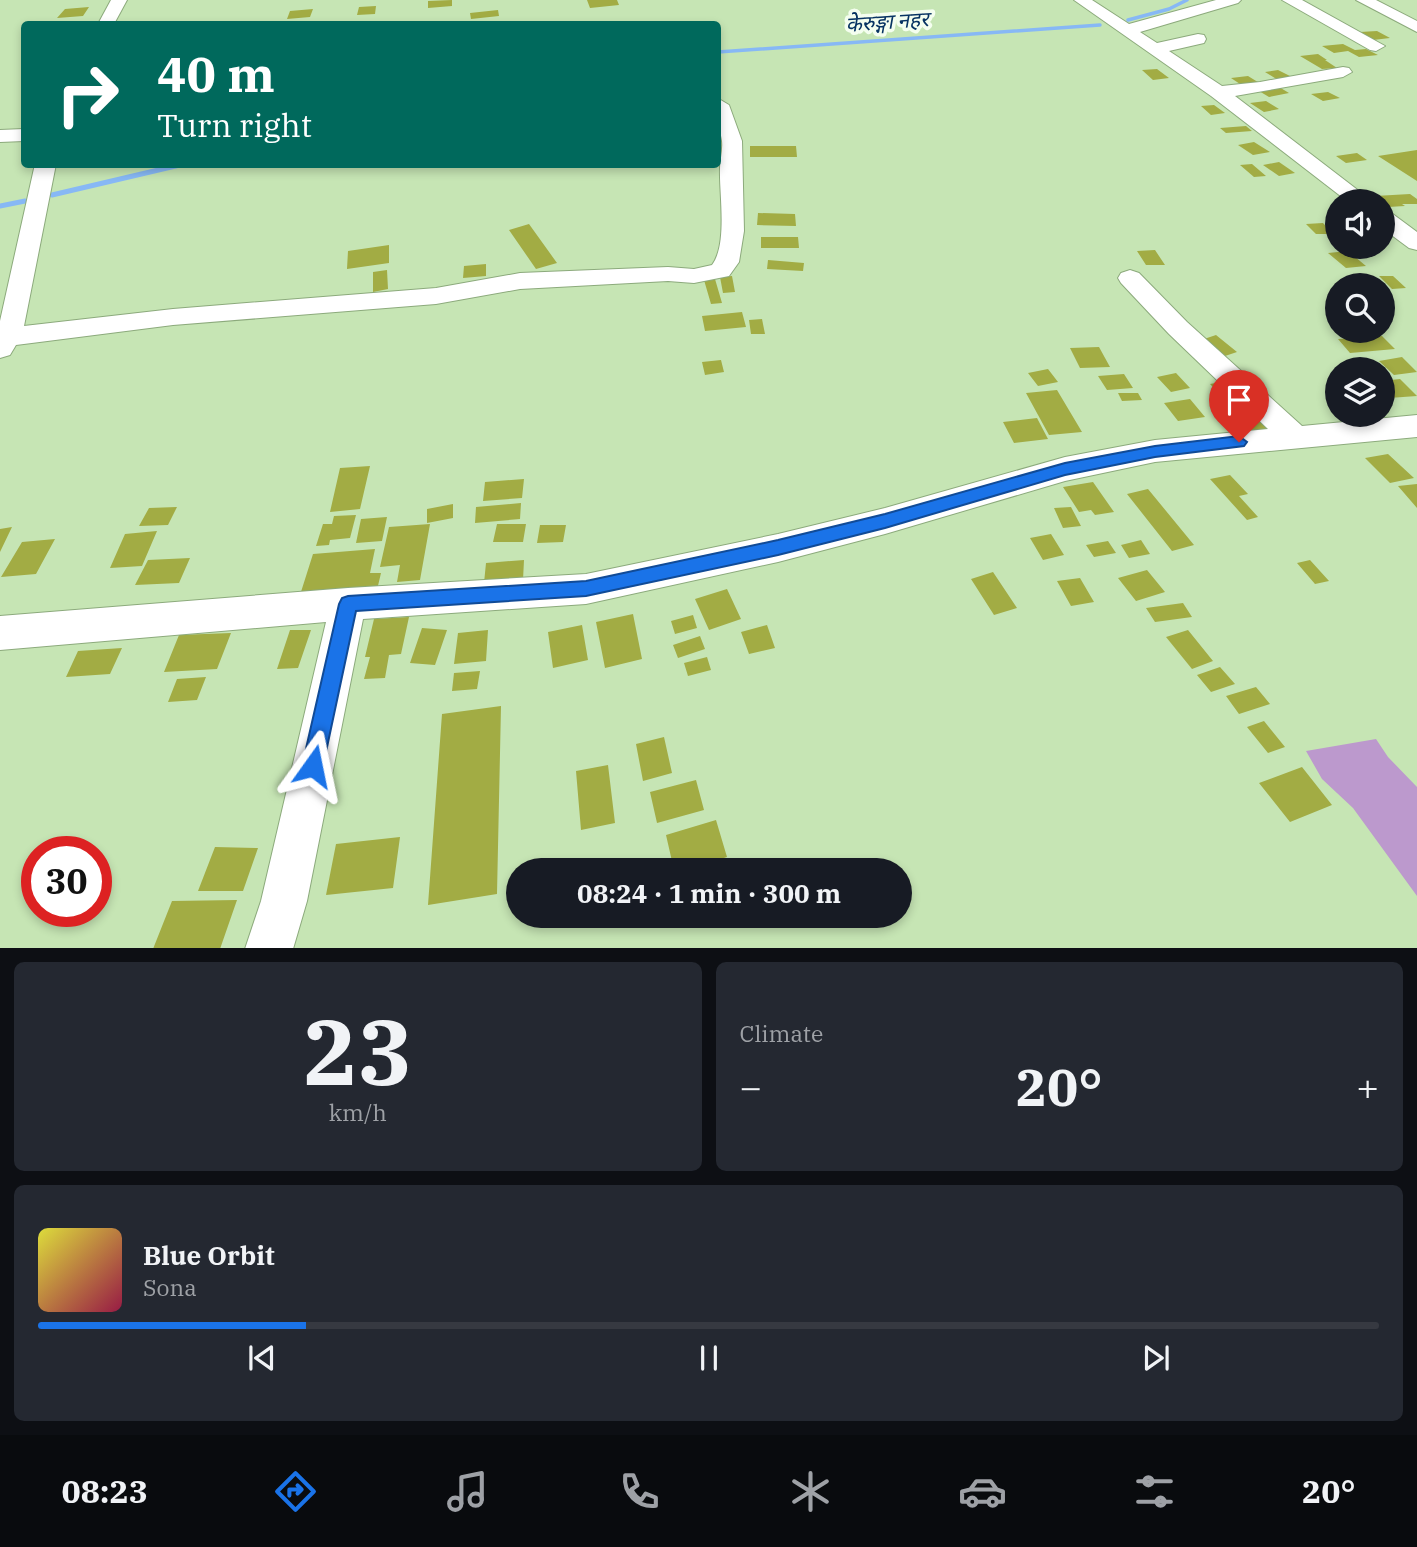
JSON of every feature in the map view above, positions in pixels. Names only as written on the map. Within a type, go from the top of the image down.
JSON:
[{"type":"street","points":[[108,21],[119,0]]},
{"type":"street","points":[[1082,0],[1218,92],[1346,189]]},
{"type":"street","points":[[1127,30],[1233,0]]},
{"type":"street","points":[[1290,0],[1376,46]]},
{"type":"street","points":[[1364,0],[1417,27]]},
{"type":"street","points":[[1154,49],[1198,39]]},
{"type":"street","points":[[1218,92],[1260,88],[1343,72]]},
{"type":"street","points":[[3,343],[162,318],[436,296],[520,281],[668,274],[694,276],[720,271],[727,262],[733,231],[734,197],[730,170],[732,141],[721,111]]},
{"type":"street","points":[[0,136],[21,135]]},
{"type":"street","points":[[3,343],[13,322],[45,168]]},
{"type":"street","points":[[1395,227],[1417,243]]},
{"type":"street","points":[[1130,278],[1178,328],[1294,436]]},
{"type":"street","points":[[0,633],[348,604],[586,589],[778,548],[885,521],[1065,469],[1155,451],[1417,426]]},
{"type":"street","points":[[269,948],[284,901],[348,604]]},
{"type":"shaded area","points":[[1376,739],[1388,757],[1417,787],[1417,896],[1353,808],[1322,779],[1306,751]]},
{"type":"building","points":[[452,0],[452,6],[428,8],[428,1]]},
{"type":"building","points":[[587,0],[617,0],[619,5],[590,8]]},
{"type":"building","points":[[376,6],[375,14],[357,15],[359,7]]},
{"type":"building","points":[[89,7],[83,16],[57,18],[65,9]]},
{"type":"building","points":[[313,9],[310,17],[287,19],[290,11]]},
{"type":"building","points":[[498,10],[499,16],[471,19],[470,13]]},
{"type":"building","points":[[1377,31],[1390,38],[1373,40],[1360,32]]},
{"type":"building","points":[[1343,44],[1355,50],[1366,49],[1378,55],[1359,57],[1348,51],[1334,53],[1322,46]]},
{"type":"building","points":[[1318,54],[1337,68],[1322,69],[1300,56]]},
{"type":"building","points":[[1157,69],[1169,78],[1153,80],[1142,70]]},
{"type":"building","points":[[1278,70],[1292,77],[1278,80],[1265,72]]},
{"type":"building","points":[[1248,76],[1261,84],[1243,86],[1231,78]]},
{"type":"building","points":[[1279,87],[1289,93],[1269,97],[1259,91]]},
{"type":"building","points":[[1328,92],[1340,98],[1323,101],[1311,94]]},
{"type":"building","points":[[1266,101],[1279,109],[1264,112],[1250,103]]},
{"type":"building","points":[[1214,105],[1225,113],[1211,115],[1201,106]]},
{"type":"building","points":[[1246,126],[1252,131],[1226,133],[1220,128]]},
{"type":"building","points":[[1254,142],[1270,152],[1253,155],[1238,145]]},
{"type":"building","points":[[750,146],[796,146],[797,157],[750,157]]},
{"type":"building","points":[[1417,150],[1417,181],[1378,156]]},
{"type":"building","points":[[1357,153],[1367,160],[1346,163],[1336,156]]},
{"type":"building","points":[[1279,162],[1295,173],[1279,176],[1263,165]]},
{"type":"building","points":[[1252,164],[1266,176],[1254,177],[1240,165]]},
{"type":"building","points":[[1410,194],[1417,199],[1417,204],[1395,207],[1395,195]]},
{"type":"building","points":[[758,213],[795,214],[796,226],[757,225]]},
{"type":"building","points":[[1323,223],[1325,234],[1316,234],[1306,224]]},
{"type":"building","points":[[529,224],[557,263],[536,269],[509,230]]},
{"type":"building","points":[[761,237],[798,237],[799,248],[761,248]]},
{"type":"building","points":[[389,245],[389,263],[347,269],[348,251]]},
{"type":"building","points":[[1155,250],[1165,265],[1146,265],[1137,251]]},
{"type":"building","points":[[1335,259],[1358,259],[1366,266],[1346,268]]},
{"type":"building","points":[[768,260],[804,263],[803,271],[767,269]]},
{"type":"building","points":[[486,264],[486,276],[463,278],[464,266]]},
{"type":"building","points":[[387,270],[388,289],[373,292],[373,272]]},
{"type":"building","points":[[732,276],[735,292],[723,293],[720,277]]},
{"type":"building","points":[[1395,278],[1406,288],[1395,289]]},
{"type":"building","points":[[715,279],[722,303],[711,304],[704,280]]},
{"type":"building","points":[[742,312],[746,327],[705,331],[702,316]]},
{"type":"building","points":[[762,319],[765,334],[751,334],[749,320]]},
{"type":"building","points":[[1216,335],[1237,352],[1222,357],[1201,340]]},
{"type":"building","points":[[1341,343],[1389,343],[1395,349],[1350,353]]},
{"type":"building","points":[[1099,347],[1110,367],[1080,368],[1070,348]]},
{"type":"building","points":[[1402,357],[1417,372],[1395,375],[1395,358]]},
{"type":"building","points":[[721,360],[724,372],[705,375],[702,362]]},
{"type":"building","points":[[1048,369],[1058,382],[1038,386],[1028,373]]},
{"type":"building","points":[[1176,373],[1190,388],[1171,392],[1157,377]]},
{"type":"building","points":[[1124,374],[1133,388],[1107,390],[1098,376]]},
{"type":"building","points":[[1400,379],[1417,396],[1395,398],[1395,380]]},
{"type":"building","points":[[1232,380],[1256,404],[1233,408],[1210,384]]},
{"type":"building","points":[[1057,390],[1082,432],[1049,435],[1026,393]]},
{"type":"building","points":[[1118,393],[1138,393],[1142,400],[1122,401]]},
{"type":"building","points":[[1190,399],[1205,417],[1178,421],[1164,403]]},
{"type":"building","points":[[1263,414],[1275,429],[1241,432],[1231,417]]},
{"type":"building","points":[[1037,418],[1048,439],[1014,443],[1003,422]]},
{"type":"building","points":[[1388,454],[1414,478],[1390,483],[1365,458]]},
{"type":"building","points":[[370,466],[360,509],[330,512],[340,468]]},
{"type":"building","points":[[1230,475],[1248,494],[1239,496],[1258,517],[1247,520],[1210,479]]},
{"type":"building","points":[[524,479],[522,498],[483,501],[485,482]]},
{"type":"building","points":[[1093,482],[1114,512],[1095,515],[1091,510],[1079,512],[1063,487]]},
{"type":"building","points":[[1417,484],[1417,508],[1398,486]]},
{"type":"building","points":[[1148,489],[1194,545],[1172,551],[1127,494]]},
{"type":"building","points":[[521,503],[520,519],[475,523],[476,507]]},
{"type":"building","points":[[453,504],[453,518],[427,523],[427,509]]},
{"type":"building","points":[[177,507],[168,525],[139,526],[149,508]]},
{"type":"building","points":[[1071,507],[1081,526],[1063,528],[1054,508]]},
{"type":"building","points":[[356,515],[350,538],[330,540],[329,545],[316,546],[323,524],[332,524],[334,516]]},
{"type":"building","points":[[387,517],[382,541],[356,543],[361,519]]},
{"type":"building","points":[[430,524],[420,580],[397,582],[400,565],[380,567],[389,527]]},
{"type":"building","points":[[497,524],[526,524],[523,542],[493,542]]},
{"type":"building","points":[[540,525],[566,525],[563,542],[537,543]]},
{"type":"building","points":[[12,527],[0,552],[0,529]]},
{"type":"building","points":[[157,531],[142,566],[110,568],[125,534]]},
{"type":"building","points":[[1051,534],[1064,555],[1043,560],[1030,538]]},
{"type":"building","points":[[55,539],[36,574],[1,577],[22,542]]},
{"type":"building","points":[[1141,540],[1150,554],[1129,558],[1121,545]]},
{"type":"building","points":[[1108,541],[1116,553],[1094,557],[1086,545]]},
{"type":"building","points":[[375,549],[370,573],[381,573],[377,590],[300,595],[313,554]]},
{"type":"building","points":[[190,558],[179,583],[135,585],[148,560]]},
{"type":"building","points":[[524,560],[523,580],[484,583],[486,563]]},
{"type":"building","points":[[1310,560],[1329,581],[1315,584],[1297,563]]},
{"type":"building","points":[[1147,570],[1165,592],[1136,601],[1118,578]]},
{"type":"building","points":[[993,572],[1017,608],[994,615],[971,579]]},
{"type":"building","points":[[1080,578],[1094,602],[1071,606],[1057,581]]},
{"type":"building","points":[[727,589],[741,619],[709,630],[695,599]]},
{"type":"building","points":[[1183,603],[1192,617],[1155,622],[1146,608]]},
{"type":"building","points":[[633,614],[642,659],[605,668],[596,622]]},
{"type":"building","points":[[693,615],[697,628],[675,634],[671,621]]},
{"type":"building","points":[[409,617],[401,654],[389,655],[385,678],[364,679],[370,657],[365,657],[374,619]]},
{"type":"building","points":[[582,625],[588,660],[553,668],[548,632]]},
{"type":"building","points":[[767,625],[775,648],[749,654],[741,632]]},
{"type":"building","points":[[422,628],[447,630],[435,665],[410,663]]},
{"type":"building","points":[[290,630],[311,630],[298,668],[277,669]]},
{"type":"building","points":[[488,630],[486,661],[454,664],[458,633]]},
{"type":"building","points":[[1188,630],[1213,661],[1192,669],[1166,637]]},
{"type":"building","points":[[231,633],[217,669],[164,672],[179,635]]},
{"type":"building","points":[[700,636],[705,649],[678,658],[673,645]]},
{"type":"building","points":[[122,648],[110,674],[66,677],[78,651]]},
{"type":"building","points":[[707,657],[711,670],[688,676],[684,663]]},
{"type":"building","points":[[1220,667],[1235,684],[1211,692],[1197,675]]},
{"type":"building","points":[[480,671],[477,689],[452,691],[454,673]]},
{"type":"building","points":[[206,677],[197,700],[168,702],[177,679]]},
{"type":"building","points":[[1256,687],[1270,704],[1239,714],[1226,696]]},
{"type":"building","points":[[501,706],[497,894],[428,905],[442,714]]},
{"type":"building","points":[[1264,721],[1285,747],[1268,753],[1247,727]]},
{"type":"building","points":[[664,737],[672,773],[643,781],[636,744]]},
{"type":"building","points":[[608,765],[615,823],[581,830],[576,771]]},
{"type":"building","points":[[1302,767],[1332,805],[1290,822],[1259,783]]},
{"type":"building","points":[[696,780],[704,810],[657,823],[650,792]]},
{"type":"building","points":[[716,820],[727,857],[671,858],[666,835]]},
{"type":"building","points":[[400,837],[393,888],[326,895],[336,844]]},
{"type":"building","points":[[215,847],[258,848],[243,891],[198,891]]},
{"type":"building","points":[[237,900],[220,948],[153,948],[172,901]]},
{"type":"waterway","points":[[1128,20],[1169,9],[1187,0]]},
{"type":"waterway","name":"केेरुङ्गा नहर","points":[[721,52],[1100,25]]},
{"type":"waterway","name":"केेरुङ्गा नहर","points":[[52,195],[167,168]]},
{"type":"waterway","name":"केेरुङ्गा नहर","points":[[0,206],[25,201]]},
{"type":"route","points":[[313,766],[348,604],[586,589],[778,548],[885,521],[1065,469],[1155,451],[1239,442]]}]
